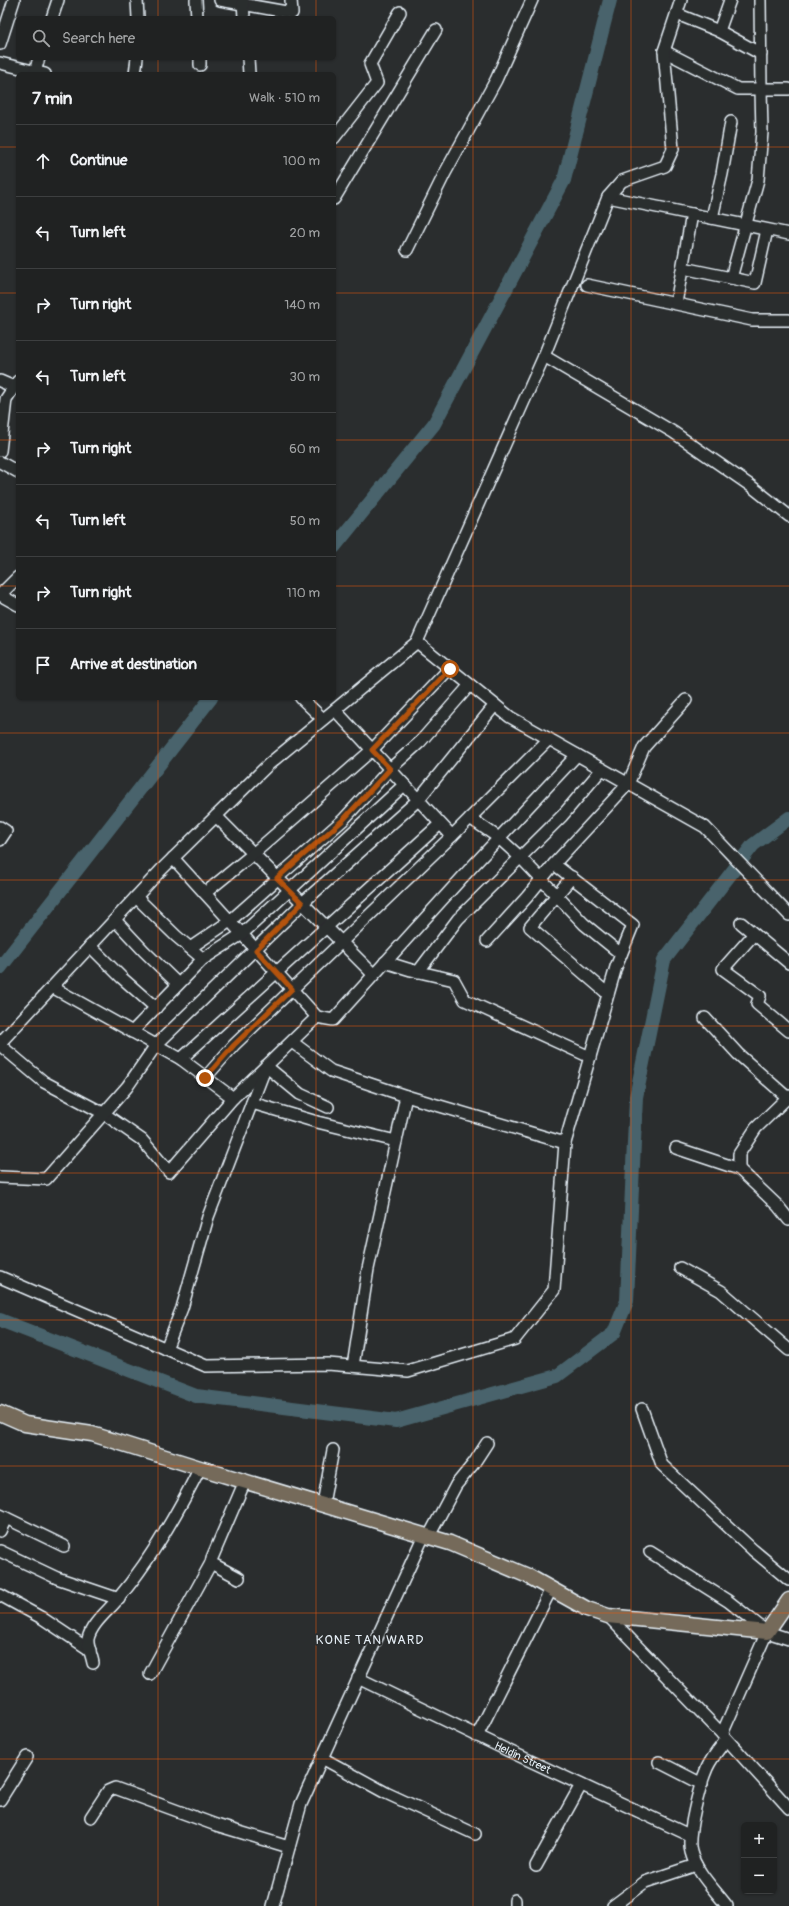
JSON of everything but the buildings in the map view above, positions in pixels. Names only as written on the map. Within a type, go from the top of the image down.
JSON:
[{"type":"main road","points":[[0,1413],[25,1424],[92,1434],[200,1468],[450,1542],[528,1576],[587,1609],[608,1616],[767,1632],[789,1600]]},
{"type":"street","points":[[0,44],[14,0]]},
{"type":"street","points":[[53,16],[58,0]]},
{"type":"street","points":[[137,0],[138,16]]},
{"type":"street","points":[[196,0],[197,16]]},
{"type":"street","points":[[220,0],[243,2],[292,14],[291,0]]},
{"type":"street","points":[[407,250],[445,174],[496,80],[532,0]]},
{"type":"street","points":[[317,1017],[233,1098],[169,1172],[142,1140],[103,1113],[44,1082],[0,1044],[173,858],[269,764],[416,642],[544,356],[608,197],[622,181],[665,166],[673,149],[664,52],[681,0]]},
{"type":"street","points":[[719,31],[730,0]]},
{"type":"street","points":[[731,278],[758,180],[762,132],[760,0]]},
{"type":"street","points":[[243,2],[244,16]]},
{"type":"street","points":[[336,135],[377,83],[370,64],[400,12]]},
{"type":"street","points":[[677,14],[719,31],[761,54]]},
{"type":"street","points":[[336,195],[436,30]]},
{"type":"street","points":[[664,52],[738,89],[789,89]]},
{"type":"street","points":[[39,60],[40,72]]},
{"type":"street","points":[[135,72],[137,60]]},
{"type":"street","points":[[248,60],[249,72]]},
{"type":"street","points":[[0,63],[36,72]]},
{"type":"street","points":[[712,218],[722,174],[731,122]]},
{"type":"street","points":[[608,197],[789,234]]},
{"type":"street","points":[[676,303],[692,214]]},
{"type":"street","points":[[683,268],[755,283],[767,230]]},
{"type":"street","points":[[587,285],[752,320],[789,320]]},
{"type":"street","points":[[544,356],[673,432],[751,486],[789,516]]},
{"type":"street","points":[[0,381],[16,384],[6,399],[0,451]]},
{"type":"street","points":[[0,462],[16,471]]},
{"type":"street","points":[[16,579],[0,595],[16,604]]},
{"type":"street","points":[[416,642],[510,717],[705,828],[789,915]]},
{"type":"street","points":[[205,893],[253,854],[372,750],[450,669]]},
{"type":"street","points":[[190,948],[230,921],[343,820],[390,769],[420,742],[470,685]]},
{"type":"street","points":[[303,700],[323,719]]},
{"type":"street","points":[[487,941],[527,897],[554,864],[628,784],[644,747],[686,700]]},
{"type":"street","points":[[0,1177],[46,1179],[127,1087],[156,1045],[256,950],[302,903],[418,800],[495,705]]},
{"type":"street","points":[[335,710],[452,836]]},
{"type":"street","points":[[205,1078],[234,1045],[342,943],[549,739]]},
{"type":"street","points":[[173,858],[317,1017],[333,1020],[373,974],[577,755]]},
{"type":"street","points":[[418,972],[458,919],[562,816],[602,769]]},
{"type":"street","points":[[132,1032],[203,959],[242,934],[404,785]]},
{"type":"street","points":[[216,816],[253,854],[275,880],[289,890],[373,974]]},
{"type":"street","points":[[470,818],[499,838],[520,857],[584,924],[621,954]]},
{"type":"street","points":[[181,1060],[440,824]]},
{"type":"street","points":[[0,827],[6,832],[0,840]]},
{"type":"street","points":[[0,1277],[206,1366],[328,1364],[408,1371],[515,1339],[554,1290],[566,1142],[608,994],[621,954],[633,925],[554,864]]},
{"type":"street","points":[[572,877],[556,894],[530,927],[608,994]]},
{"type":"street","points":[[136,897],[203,959]]},
{"type":"street","points":[[115,920],[178,984]]},
{"type":"street","points":[[741,922],[789,963]]},
{"type":"street","points":[[754,934],[723,969],[760,996],[757,1004],[789,1031]]},
{"type":"street","points":[[90,946],[122,978],[156,1008]]},
{"type":"street","points":[[385,962],[418,972],[454,980],[465,1000],[590,1057]]},
{"type":"street","points":[[52,987],[181,1060],[233,1098]]},
{"type":"street","points":[[705,1018],[738,1054],[788,1098],[756,1128],[739,1154],[739,1169]]},
{"type":"street","points":[[292,1042],[331,1071],[406,1096],[566,1142]]},
{"type":"street","points":[[166,1349],[182,1308],[208,1217],[266,1066]]},
{"type":"street","points":[[266,1066],[300,1094],[328,1107]]},
{"type":"street","points":[[353,1366],[368,1269],[406,1096]]},
{"type":"street","points":[[252,1103],[317,1122],[396,1141]]},
{"type":"street","points":[[676,1148],[739,1169],[778,1206],[789,1220]]},
{"type":"street","points":[[680,1268],[721,1291],[788,1346]]},
{"type":"street","points":[[642,1409],[662,1466],[753,1550],[789,1580]]},
{"type":"street","points":[[273,1906],[301,1804],[358,1678],[426,1536],[456,1485],[487,1443]]},
{"type":"street","points":[[323,1504],[333,1450]]},
{"type":"street","points":[[93,1663],[88,1640],[91,1633],[98,1622],[119,1599],[165,1535],[200,1468]]},
{"type":"street","points":[[150,1674],[211,1563],[245,1481]]},
{"type":"street","points":[[0,1531],[3,1517],[64,1546]]},
{"type":"street","points":[[0,1551],[57,1578],[119,1599]]},
{"type":"street","points":[[650,1552],[728,1601],[767,1632],[789,1639]]},
{"type":"street","points":[[211,1563],[239,1578]]},
{"type":"street","points":[[477,1736],[551,1589]]},
{"type":"street","points":[[0,1595],[42,1618],[90,1650]]},
{"type":"street","points":[[608,1616],[724,1737],[789,1808]]},
{"type":"street","points":[[727,1906],[696,1865],[690,1852],[689,1836],[707,1769],[724,1737],[767,1632]]},
{"type":"street","name":"Heldin Street","points":[[358,1678],[689,1836]]},
{"type":"street","points":[[0,1800],[27,1757]]},
{"type":"street","points":[[322,1758],[386,1793],[475,1834]]},
{"type":"street","points":[[659,1762],[702,1784]]},
{"type":"street","points":[[536,1866],[581,1785]]},
{"type":"street","points":[[91,1817],[108,1791],[115,1788],[216,1825],[289,1848]]},
{"type":"street","points":[[613,1906],[645,1882],[696,1865]]},
{"type":"waterway","points":[[336,545],[434,424],[564,180],[610,0]]},
{"type":"waterway","points":[[0,968],[209,700]]},
{"type":"waterway","points":[[0,1320],[196,1396],[396,1421],[557,1376],[614,1333],[627,1301],[636,1097],[664,960],[753,845],[789,818]]},
{"type":"district","name":"KONE TAN WARD","points":[[370,1639]]},
{"type":"route","points":[[205,1078],[234,1045],[292,989],[256,950],[302,903],[277,878],[343,820],[390,769],[372,750],[450,669]]}]
